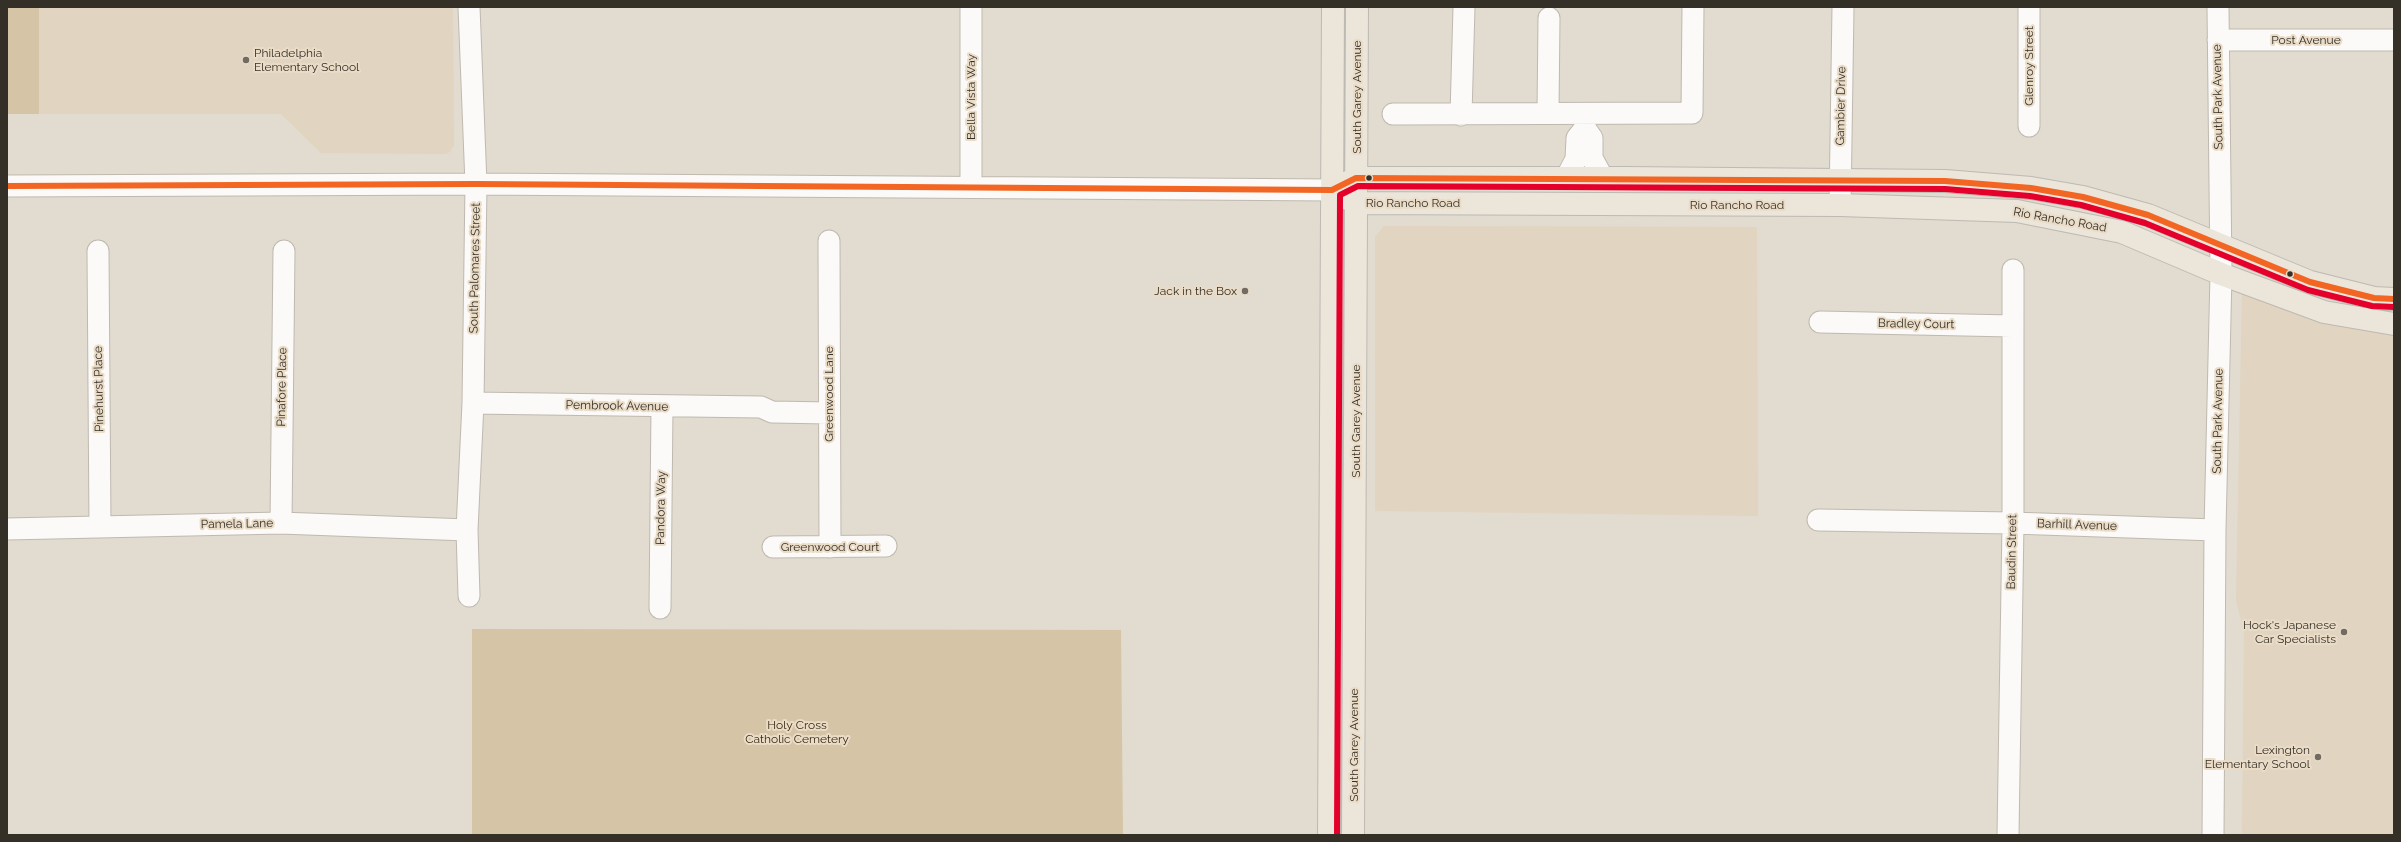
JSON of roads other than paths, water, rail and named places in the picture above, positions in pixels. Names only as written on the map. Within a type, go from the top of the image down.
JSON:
[{"type":"main road","name":"South Garey Avenue","points":[[1330,835],[1333,7]]},
{"type":"main road","name":"South Garey Avenue","points":[[1353,835],[1357,7]]},
{"type":"main road","name":"Rio Rancho Road","points":[[1332,190],[1356,178],[1650,178],[1945,181],[2031,188],[2083,197],[2148,215],[2310,282],[2374,298],[2394,299]]},
{"type":"main road","points":[[1576,204],[1585,194],[1594,190],[1627,189],[1637,186],[1650,178]]},
{"type":"main road","points":[[1746,179],[1746,205]]},
{"type":"main road","name":"Rio Rancho Road","points":[[1332,190],[1356,203],[1840,205],[2017,211],[2082,223],[2143,239],[2221,274],[2324,312],[2394,324]]},
{"type":"main road","points":[[1331,500],[1355,500]]},
{"type":"street","name":"South Palomares Street","points":[[469,7],[476,184],[473,403],[467,530],[469,596]]},
{"type":"street","name":"Bella Vista Way","points":[[971,7],[971,187]]},
{"type":"street","points":[[1461,114],[1464,7]]},
{"type":"street","points":[[1393,114],[1548,113],[1585,121],[1692,113],[1693,7]]},
{"type":"street","name":"Gambier Drive","points":[[1840,205],[1842,7]]},
{"type":"street","name":"Glenroy Street","points":[[2029,7],[2029,126]]},
{"type":"street","name":"South Park Avenue","points":[[2213,835],[2215,530],[2221,274],[2218,7]]},
{"type":"street","points":[[1548,113],[1549,18]]},
{"type":"street","name":"Post Avenue","points":[[2218,40],[2394,40]]},
{"type":"street","points":[[1585,121],[1592,138],[1592,158],[1603,178]]},
{"type":"street","points":[[1566,178],[1576,159],[1577,138],[1585,121]]},
{"type":"street","points":[[7,186],[476,184],[1332,190]]},
{"type":"street","name":"Greenwood Lane","points":[[829,241],[830,547]]},
{"type":"street","name":"Pinehurst Place","points":[[98,251],[100,527]]},
{"type":"street","name":"Pinafore Place","points":[[281,523],[284,251]]},
{"type":"street","name":"Baudin Street","points":[[2008,835],[2013,523],[2013,270]]},
{"type":"street","name":"Bradley Court","points":[[1820,322],[2012,326]]},
{"type":"street","name":"Pembrook Avenue","points":[[473,403],[662,407],[761,407],[770,400],[829,406]]},
{"type":"street","name":"Pandora Way","points":[[660,608],[662,407]]},
{"type":"street","name":"Barhill Avenue","points":[[1818,520],[2013,523],[2215,530]]},
{"type":"street","name":"Pamela Lane","points":[[7,528],[281,523],[467,530]]},
{"type":"street","name":"Greenwood Court","points":[[773,547],[886,546]]},
{"type":"place","name":"Philadelphia Elementary School","points":[[246,60]]},
{"type":"place","name":"Jack in the Box","points":[[1245,291]]},
{"type":"place","name":"Hock's Japanese Car Specialists","points":[[2344,632]]},
{"type":"place","name":"Lexington Elementary School","points":[[2318,757]]},
{"type":"park label","name":"Holy Cross Catholic Cemetery","points":[[797,732]]}]
